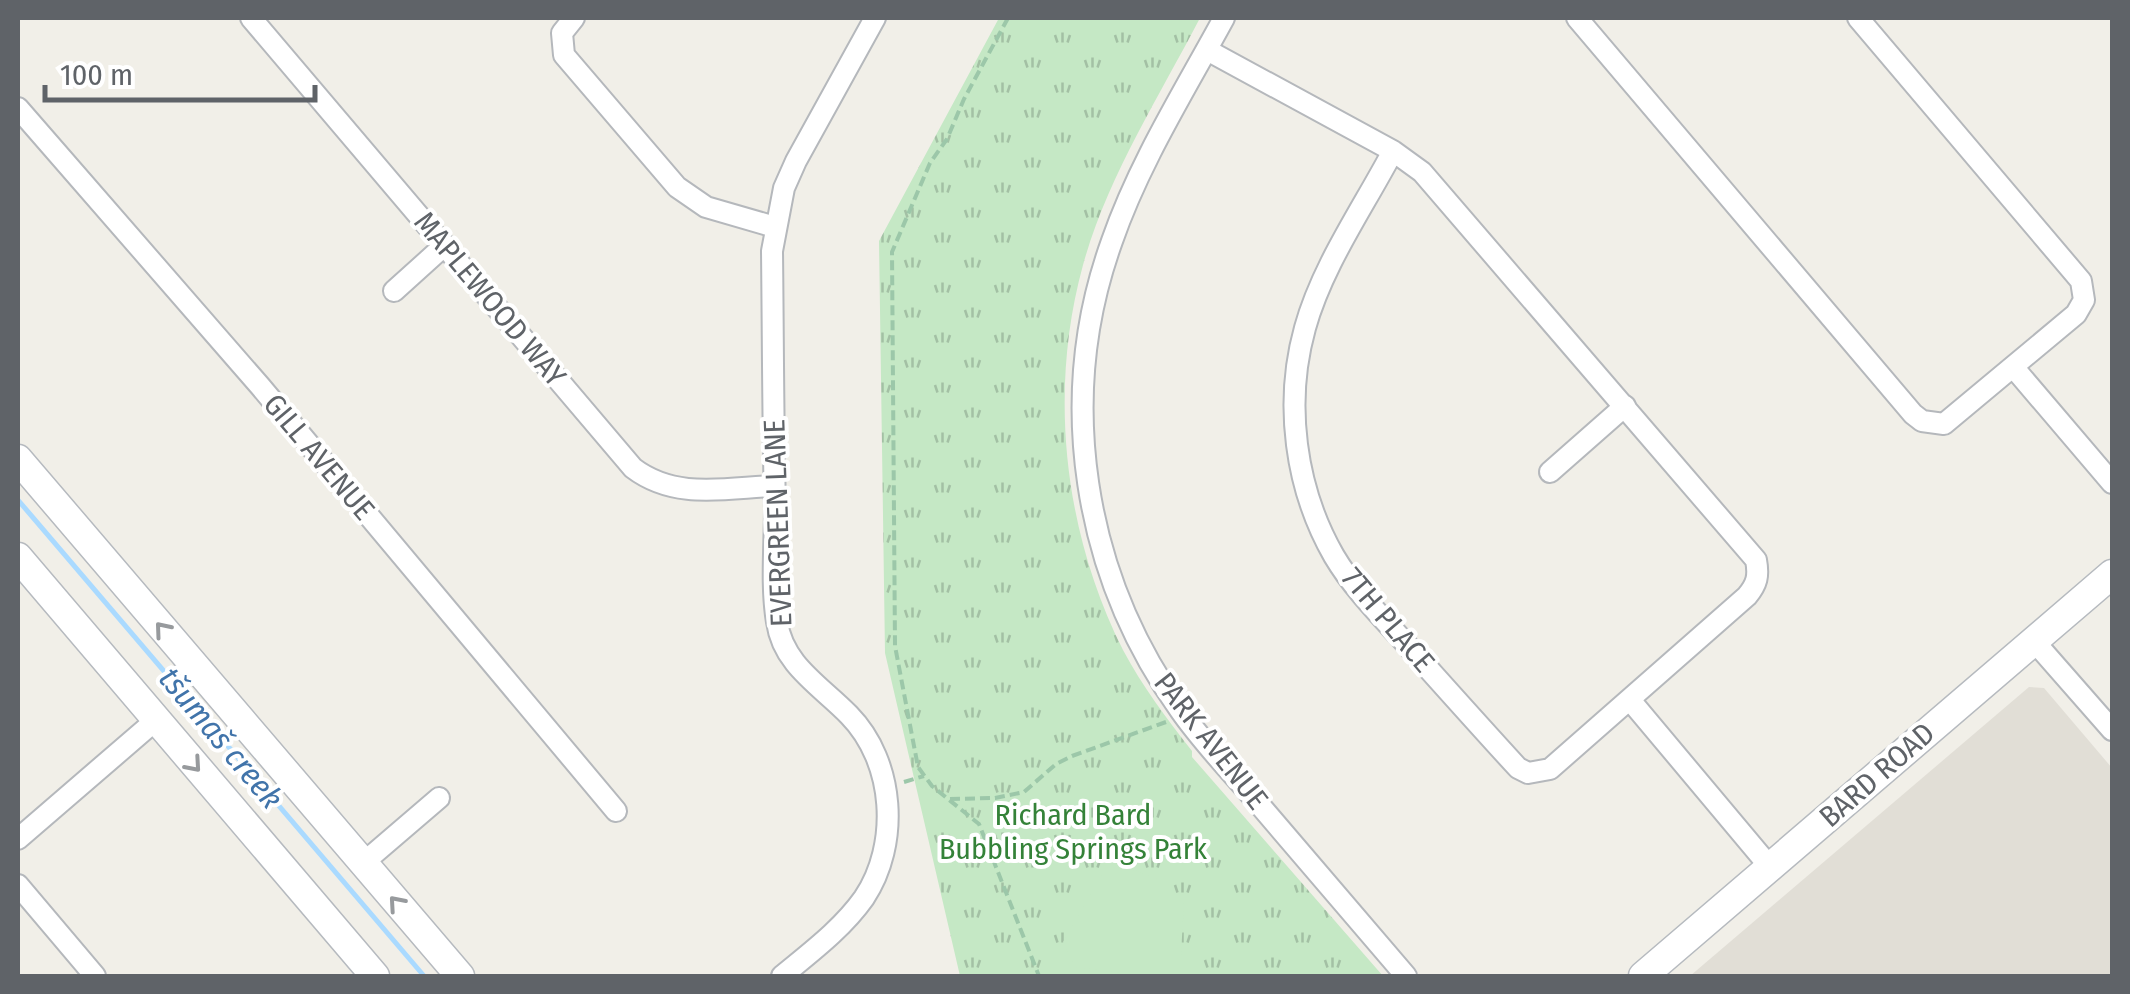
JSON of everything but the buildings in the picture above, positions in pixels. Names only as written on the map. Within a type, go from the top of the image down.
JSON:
[{"type":"street","name":"MAPLEWOOD WAY","points":[[250,18],[633,468],[647,479],[681,490],[774,486]]},
{"type":"street","points":[[574,18],[562,32],[564,55],[677,187],[706,207],[775,227]]},
{"type":"street","name":"EVERGREEN LANE","points":[[782,976],[839,928],[865,896],[880,865],[887,830],[886,788],[864,732],[803,674],[786,650],[776,623],[772,251],[775,227],[784,188],[796,161],[875,18]]},
{"type":"street","name":"PARK AVENUE","points":[[1224,18],[1134,188],[1112,241],[1083,357],[1082,443],[1091,510],[1108,572],[1128,619],[1181,712],[1406,976]]},
{"type":"street","points":[[1577,18],[1922,421],[1944,424],[2076,314],[2084,300],[2081,281],[1858,18]]},
{"type":"street","points":[[1207,50],[1393,152],[1422,172],[1625,406],[1550,472]]},
{"type":"street","name":"GILL AVENUE","points":[[18,108],[260,386],[616,811]]},
{"type":"street","name":"7TH PLACE","points":[[1393,152],[1324,279],[1306,325],[1296,368],[1298,452],[1320,527],[1358,590],[1518,768],[1528,773],[1550,769],[1755,586],[1756,560],[1625,406]]},
{"type":"street","points":[[394,291],[444,245]]},
{"type":"street","points":[[2014,368],[2112,483]]},
{"type":"street","points":[[18,458],[460,976]]},
{"type":"street","points":[[18,557],[376,976]]},
{"type":"street","name":"BARD ROAD","points":[[1643,976],[2112,574]]},
{"type":"street","points":[[2034,641],[2112,730]]},
{"type":"street","points":[[1630,700],[1770,867]]},
{"type":"street","points":[[18,839],[156,720]]},
{"type":"street","points":[[362,864],[439,798]]},
{"type":"street","points":[[18,885],[95,976]]},
{"type":"path","points":[[1008,18],[947,139],[930,163],[892,252],[894,646],[918,767],[926,780],[974,818],[982,830],[1039,976]]},
{"type":"path","points":[[950,800],[1024,792],[1056,764],[1168,722],[1181,712]]},
{"type":"shaded area","points":[[2029,687],[2044,688],[2112,768],[2112,976],[1690,976]]},
{"type":"green space","name":"Richard Bard Bubbling Springs Park","points":[[999,18],[1200,18],[1120,169],[1083,265],[1066,362],[1065,412],[1075,510],[1103,605],[1123,650],[1147,689],[1192,751],[1192,757],[1383,976],[960,976],[885,653],[879,241]]},
{"type":"green space","points":[[1110,861],[1160,880],[1184,901],[1181,955],[1167,976],[1075,967],[1063,942]]},
{"type":"waterway","name":"tšumaš creek","points":[[18,500],[424,976]]}]
